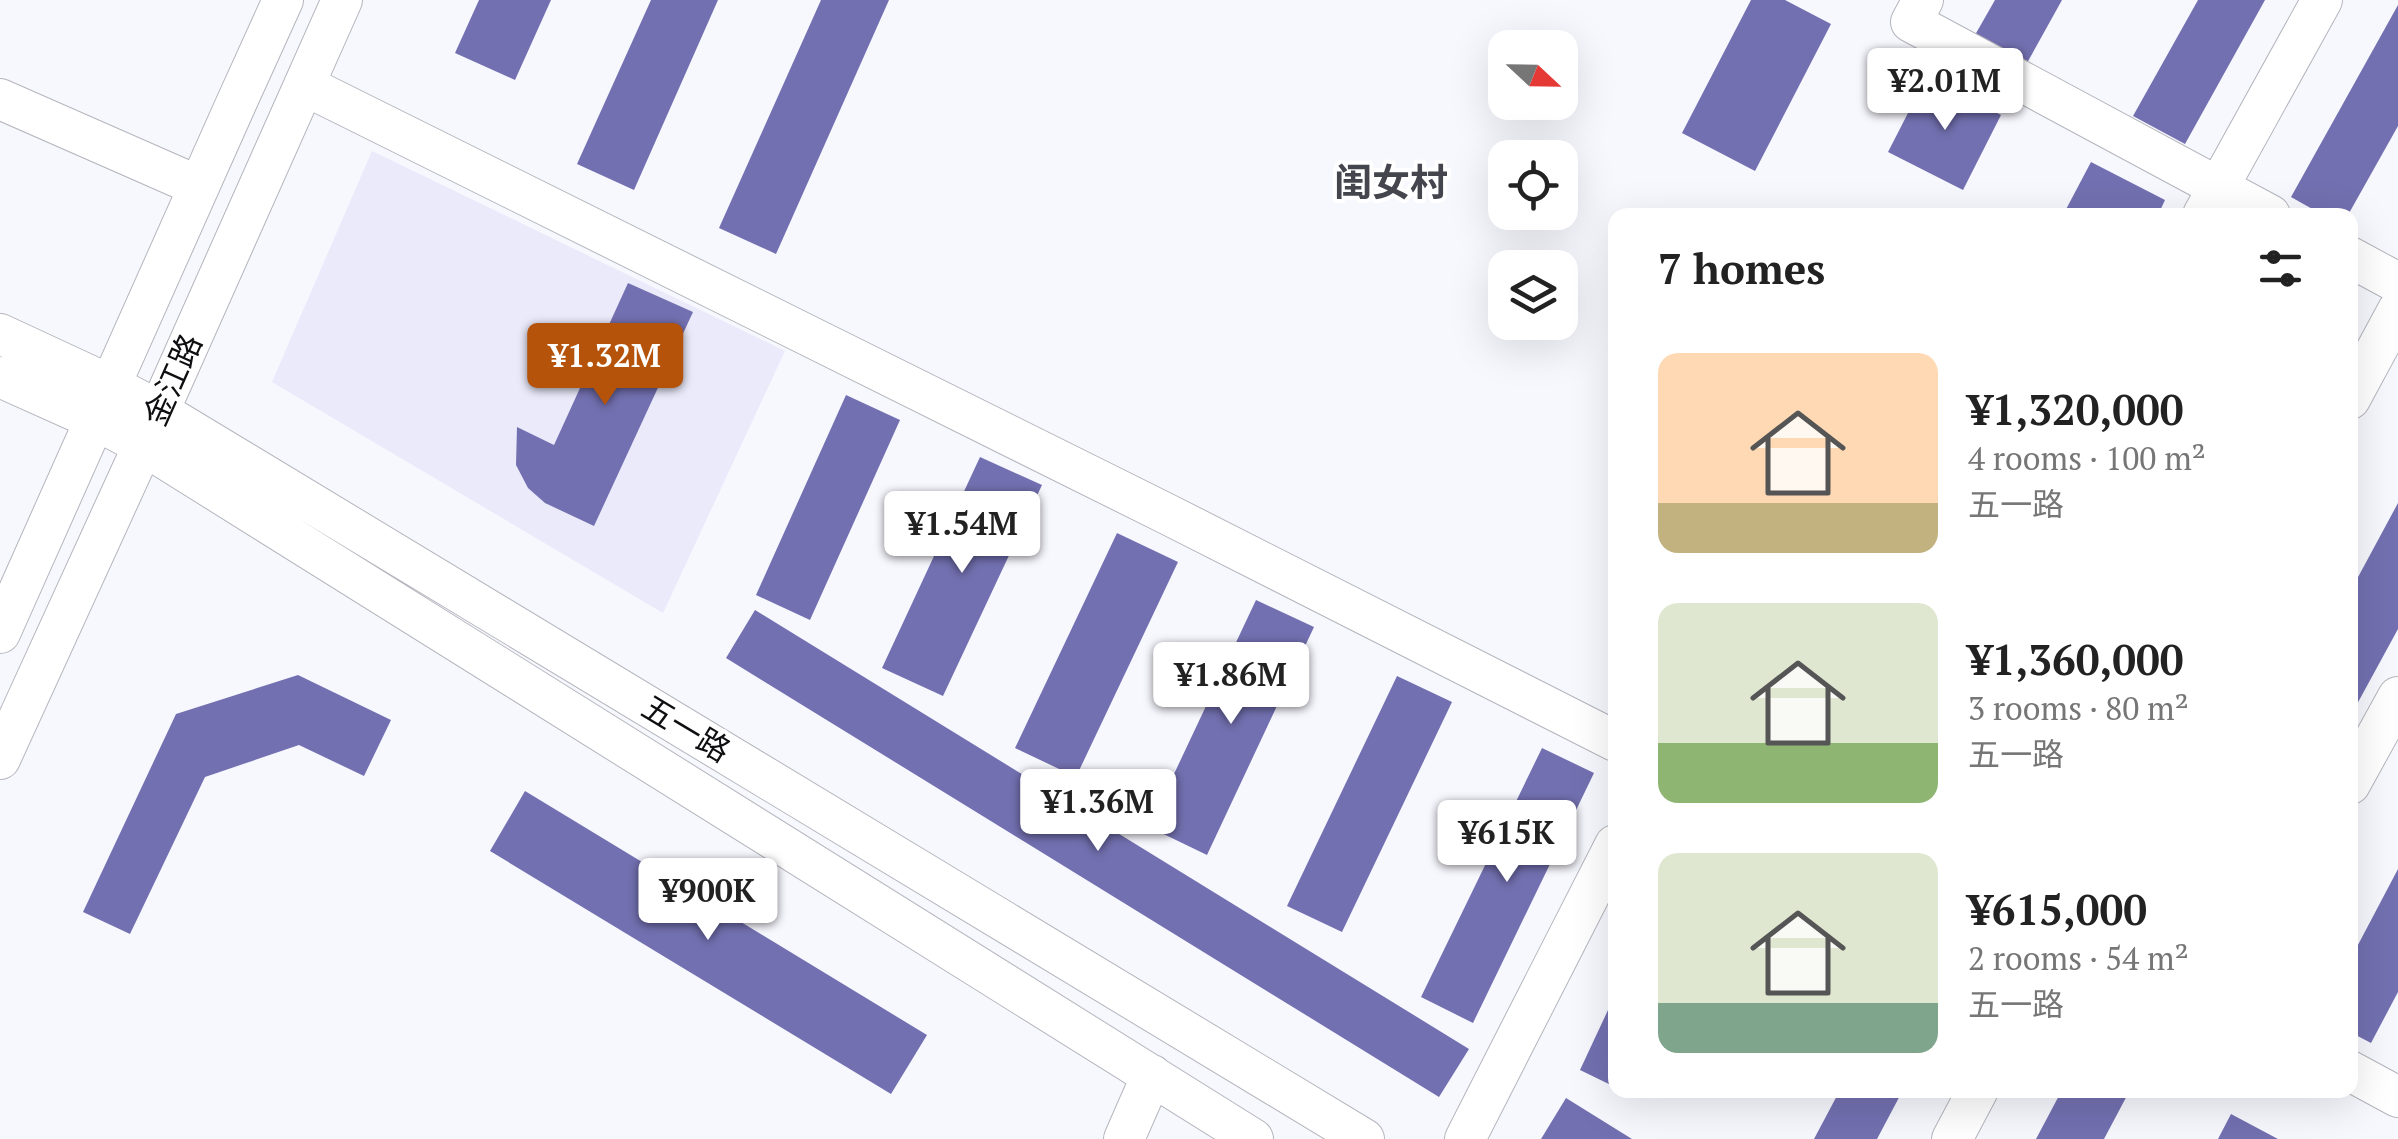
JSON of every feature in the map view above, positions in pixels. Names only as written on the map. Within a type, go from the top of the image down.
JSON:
[{"type":"street","name":"金江路","points":[[0,633],[282,0]]},
{"type":"street","name":"金江路","points":[[0,759],[342,0]]},
{"type":"street","points":[[1923,0],[1911,22],[2211,201],[2240,208]]},
{"type":"street","points":[[2211,201],[2322,0]]},
{"type":"street","points":[[304,85],[1167,514],[1608,738]]},
{"type":"street","points":[[0,99],[198,186]]},
{"type":"street","points":[[2358,261],[2398,282]]},
{"type":"street","points":[[2358,385],[2398,310]]},
{"type":"street","name":"五一路","points":[[0,334],[104,403],[1364,1139]]},
{"type":"street","name":"五一路","points":[[0,377],[104,403]]},
{"type":"street","name":"五一路","points":[[151,428],[1254,1139]]},
{"type":"street","points":[[2358,770],[2398,697]]},
{"type":"street","points":[[1465,1139],[1608,859]]},
{"type":"street","points":[[1124,1139],[1152,1075]]},
{"type":"street","points":[[2358,1076],[2398,1098]]},
{"type":"street","points":[[1952,1139],[1974,1098]]},
{"type":"shaded area","points":[[372,151],[785,351],[663,613],[272,382]]},
{"type":"building","points":[[479,0],[551,0],[515,80],[455,53]]},
{"type":"building","points":[[651,0],[718,0],[634,190],[577,164]]},
{"type":"building","points":[[821,0],[889,0],[776,254],[719,228]]},
{"type":"building","points":[[1751,0],[1785,0],[1831,24],[1755,171],[1682,133]]},
{"type":"building","points":[[1995,0],[2062,0],[2027,63],[1975,35]]},
{"type":"building","points":[[2198,0],[2265,0],[2185,144],[2133,116]]},
{"type":"building","points":[[2398,5],[2398,126],[2352,208],[2311,208],[2291,197]]},
{"type":"building","points":[[1927,76],[2001,115],[1963,190],[1888,152]]},
{"type":"building","points":[[2091,162],[2165,200],[2161,208],[2067,208]]},
{"type":"building","points":[[628,283],[693,312],[594,526],[545,503],[528,488],[516,465],[517,427],[554,445]]},
{"type":"building","points":[[846,395],[900,420],[810,620],[756,595]]},
{"type":"building","points":[[980,457],[1042,485],[943,696],[882,668]]},
{"type":"building","points":[[2398,503],[2398,629],[2358,702],[2358,577]]},
{"type":"building","points":[[1117,533],[1178,562],[1076,777],[1015,748]]},
{"type":"building","points":[[1256,600],[1314,627],[1207,855],[1149,827]]},
{"type":"building","points":[[755,610],[1469,1049],[1439,1097],[726,658]]},
{"type":"building","points":[[298,675],[391,720],[364,776],[299,745],[205,777],[130,934],[83,912],[176,714]]},
{"type":"building","points":[[1397,676],[1452,702],[1342,932],[1287,906]]},
{"type":"building","points":[[1542,748],[1594,773],[1473,1023],[1421,997]]},
{"type":"building","points":[[525,791],[927,1035],[891,1094],[490,851]]},
{"type":"building","points":[[2398,869],[2398,992],[2371,1043],[2358,1036],[2358,945]]},
{"type":"building","points":[[1608,1010],[1608,1084],[1580,1070]]},
{"type":"building","points":[[1566,1098],[1632,1139],[1541,1139]]},
{"type":"building","points":[[1836,1098],[1899,1098],[1877,1139],[1814,1139]]},
{"type":"building","points":[[2058,1098],[2126,1098],[2104,1139],[2036,1139]]},
{"type":"building","points":[[2231,1114],[2278,1139],[2218,1139]]},
{"type":"district","name":"闺女村","points":[[1391,183]]}]
